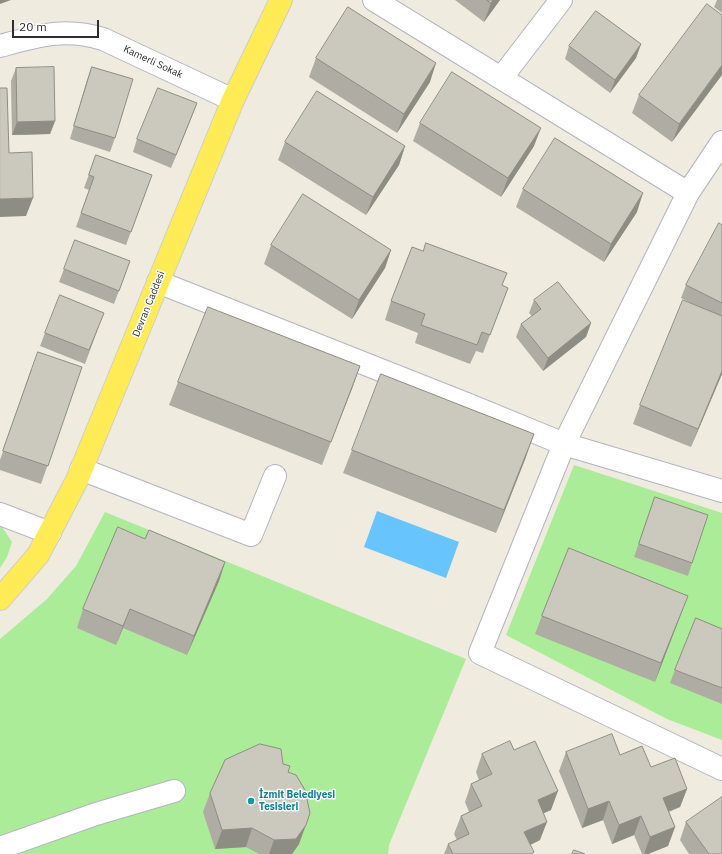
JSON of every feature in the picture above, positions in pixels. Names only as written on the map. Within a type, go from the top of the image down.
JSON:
[{"type":"main road","name":"Devran Caddesi","points":[[0,599],[38,555],[81,469],[233,100],[281,0]]},
{"type":"street","points":[[374,0],[502,77],[688,193]]},
{"type":"street","points":[[502,77],[561,0]]},
{"type":"street","name":"Kamerli Sokak","points":[[0,46],[37,36],[65,32],[84,33],[103,39],[233,100]]},
{"type":"street","points":[[722,142],[688,193],[564,444],[480,653],[722,769]]},
{"type":"street","points":[[158,282],[564,444],[722,491]]},
{"type":"street","points":[[81,469],[251,535],[275,476]]},
{"type":"street","points":[[0,514],[50,533]]},
{"type":"street","points":[[0,848],[96,814],[174,791]]},
{"type":"green space","points":[[574,465],[722,513],[722,740],[667,719],[506,635]]},
{"type":"green space","points":[[105,512],[466,659],[389,845],[388,854],[0,854],[0,639],[47,599],[76,566]]},
{"type":"green space","points":[[0,524],[12,542],[7,557],[0,568]]},
{"type":"water","points":[[377,511],[459,542],[446,578],[364,547]]},
{"type":"building","points":[[707,4],[722,15],[722,65],[679,124],[639,95]]},
{"type":"building","points":[[348,7],[436,63],[404,114],[316,58]]},
{"type":"building","points":[[596,11],[641,44],[615,80],[569,46]]},
{"type":"building","points":[[54,67],[55,121],[17,122],[16,68]]},
{"type":"building","points":[[92,67],[133,79],[115,138],[74,126]]},
{"type":"building","points":[[452,72],[541,128],[508,178],[420,123]]},
{"type":"building","points":[[0,88],[7,88],[9,153],[32,152],[33,198],[0,199]]},
{"type":"building","points":[[158,88],[197,103],[176,155],[137,139]]},
{"type":"building","points":[[317,91],[405,146],[373,197],[285,142]]},
{"type":"building","points":[[555,138],[643,193],[611,244],[523,189]]},
{"type":"building","points":[[96,155],[152,175],[131,232],[81,213],[94,177],[89,175]]},
{"type":"building","points":[[303,194],[391,250],[359,300],[271,245]]},
{"type":"building","points":[[719,223],[722,225],[722,303],[686,285]]},
{"type":"building","points":[[75,240],[130,261],[119,291],[64,269]]},
{"type":"building","points":[[426,243],[507,273],[502,285],[508,288],[490,335],[482,332],[477,345],[421,325],[425,314],[391,301],[412,247],[423,251]]},
{"type":"building","points":[[558,282],[591,323],[548,358],[521,324],[541,309],[534,300]]},
{"type":"building","points":[[60,295],[104,313],[89,350],[45,333]]},
{"type":"building","points":[[683,300],[722,316],[722,371],[698,429],[640,405]]},
{"type":"building","points":[[208,307],[360,366],[331,442],[178,382]]},
{"type":"building","points":[[38,352],[82,367],[48,466],[3,451]]},
{"type":"building","points":[[381,374],[534,434],[504,510],[352,450]]},
{"type":"building","points":[[655,497],[708,515],[692,563],[639,544]]},
{"type":"building","points":[[118,527],[145,539],[149,530],[225,562],[194,636],[130,609],[123,626],[83,609]]},
{"type":"building","points":[[569,548],[688,596],[661,663],[542,616]]},
{"type":"building","points":[[696,618],[722,629],[722,688],[675,670]]},
{"type":"building","points":[[612,734],[620,755],[642,746],[651,767],[675,758],[687,789],[663,798],[675,827],[650,837],[641,816],[619,825],[609,801],[588,809],[566,752]]},
{"type":"building","points":[[510,741],[514,750],[535,741],[558,791],[538,800],[547,822],[524,832],[534,852],[531,854],[453,854],[448,844],[469,834],[461,816],[482,806],[471,784],[492,774],[482,754]]},
{"type":"building","name":"İzmit Belediyesi Tesisleri","points":[[260,744],[281,749],[283,764],[290,766],[288,772],[296,775],[305,790],[310,813],[306,825],[296,839],[274,840],[252,828],[222,830],[210,793],[225,760]]},
{"type":"building","points":[[722,797],[722,854],[709,854],[686,822]]},
{"type":"building","points":[[574,850],[585,854],[572,854]]},
{"type":"place","name":"İzmit Belediyesi Tesisleri","points":[[251,801]]}]
